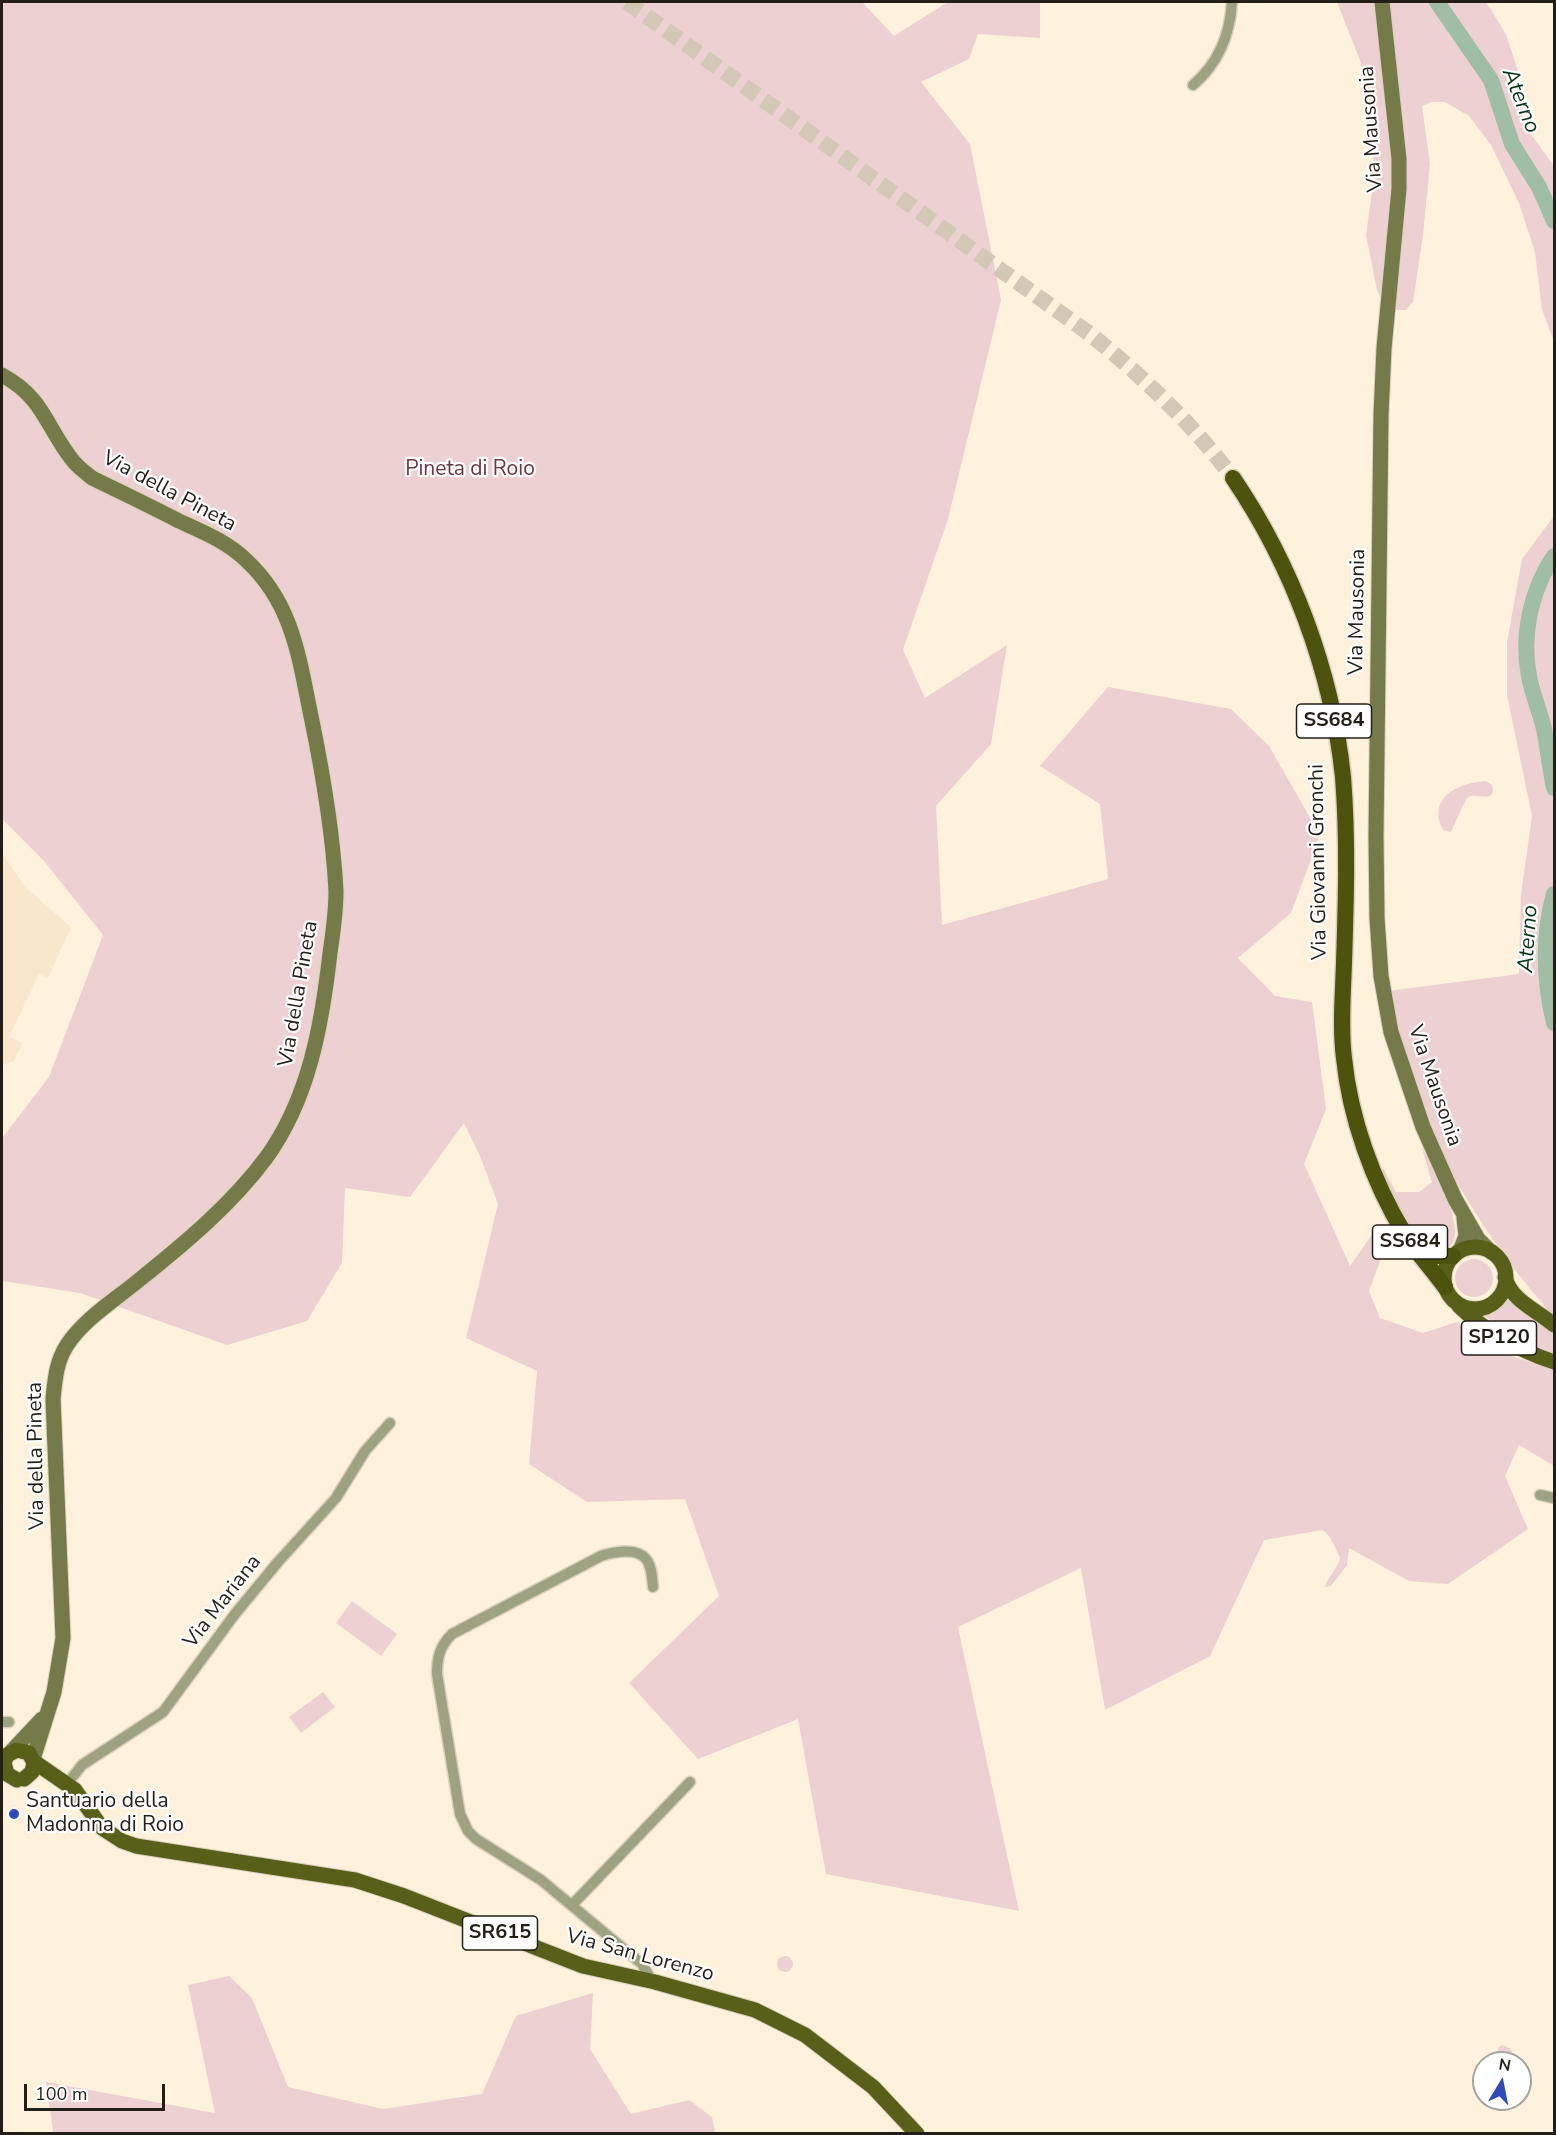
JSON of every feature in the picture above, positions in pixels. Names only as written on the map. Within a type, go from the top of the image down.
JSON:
[{"type":"highway","name":"Via Giovanni Gronchi","points":[[1233,478],[1260,522],[1286,573],[1311,634],[1334,718],[1343,778],[1346,847],[1342,1029],[1348,1088],[1383,1191],[1410,1242],[1449,1293]]},
{"type":"highway","name":"Via Giovanni Gronchi","points":[[1383,1191],[1402,1223],[1423,1248],[1434,1256],[1457,1253]]},
{"type":"main road","name":"Via Mausonia","points":[[1382,2],[1399,159],[1399,189],[1384,348],[1381,416],[1376,836],[1379,947],[1386,1008],[1397,1055],[1423,1127],[1461,1209],[1478,1239],[1491,1252]]},
{"type":"main road","name":"Via della Pineta","points":[[2,375],[29,395],[45,415],[74,462],[92,478],[227,544],[248,562],[271,590],[295,638],[326,787],[336,892],[326,986],[313,1052],[287,1124],[266,1157],[238,1191],[170,1255],[80,1328],[66,1346],[57,1365],[53,1399],[63,1625],[58,1673],[33,1760]]},
{"type":"main road","name":"Via Mausonia","points":[[1457,1253],[1465,1241],[1466,1230],[1461,1209]]},
{"type":"main road","points":[[1476,1247],[1491,1252],[1501,1262],[1506,1276],[1501,1294],[1487,1306],[1469,1308],[1449,1293],[1445,1271],[1457,1253],[1476,1247]]},
{"type":"main road","name":"SP120","points":[[1506,1276],[1508,1286],[1515,1297],[1554,1326]]},
{"type":"main road","name":"SP120","points":[[1449,1293],[1470,1316],[1497,1337],[1526,1352],[1554,1362]]},
{"type":"main road","name":"Via della Pineta","points":[[5,1759],[43,1718],[51,1703]]},
{"type":"main road","name":"SR615","points":[[5,1759],[22,1750],[28,1753],[33,1760]]},
{"type":"main road","points":[[5,1759],[4,1768],[14,1780],[39,1776],[65,1782]]},
{"type":"main road","points":[[14,1780],[32,1772],[33,1760]]},
{"type":"main road","name":"Via San Lorenzo","points":[[33,1760],[65,1782],[81,1797],[94,1820],[102,1828],[122,1841],[136,1846],[356,1880],[404,1896],[584,1966],[648,1980],[754,2010],[805,2035],[873,2087],[917,2133]]},
{"type":"street","points":[[1193,86],[1213,63],[1225,41],[1229,29],[1232,2]]},
{"type":"street","name":"Via Mariana","points":[[65,1782],[82,1765],[163,1712],[235,1614],[336,1498],[365,1451],[390,1423]]},
{"type":"street","points":[[1540,1495],[1554,1498]]},
{"type":"street","points":[[648,1980],[648,1974],[642,1964],[572,1905],[528,1871],[485,1846],[468,1831],[460,1814],[437,1674],[439,1652],[444,1642],[463,1627],[609,1553],[641,1555],[647,1560],[650,1568],[653,1587]]},
{"type":"street","points":[[572,1905],[690,1782]]},
{"type":"shaded area","points":[[2,853],[25,887],[71,927],[48,978],[39,974],[9,1037],[22,1043],[14,1061],[2,1065]]},
{"type":"green space","name":"Pineta di Roio","points":[[2,2],[862,2],[894,36],[948,2],[1040,2],[1040,38],[978,34],[969,59],[921,82],[970,144],[1001,300],[948,519],[903,650],[925,698],[1007,645],[991,744],[936,806],[942,925],[1108,879],[1100,804],[1040,766],[1108,687],[1231,709],[1269,746],[1320,835],[1291,913],[1238,958],[1275,996],[1312,1002],[1326,1109],[1304,1164],[1350,1266],[1376,1229],[1386,1245],[1369,1291],[1380,1318],[1423,1333],[1457,1322],[1509,1355],[1554,1370],[1554,1466],[1519,1445],[1505,1476],[1528,1529],[1448,1584],[1409,1581],[1349,1548],[1347,1565],[1331,1586],[1325,1587],[1340,1558],[1326,1533],[1322,1530],[1264,1540],[1210,1656],[1105,1710],[1081,1568],[958,1627],[1019,1911],[826,1874],[798,1719],[698,1759],[629,1683],[719,1596],[685,1499],[587,1502],[529,1464],[537,1371],[466,1338],[498,1204],[480,1156],[464,1123],[410,1197],[345,1188],[342,1263],[307,1321],[227,1345],[80,1293],[2,1281],[2,1138],[49,1077],[103,935],[44,861],[2,819]]},
{"type":"green space","points":[[1337,2],[1486,2],[1506,34],[1517,68],[1518,106],[1530,133],[1554,166],[1554,342],[1542,309],[1535,252],[1519,203],[1491,145],[1469,116],[1445,102],[1431,102],[1422,106],[1430,164],[1413,302],[1406,310],[1397,310],[1383,303],[1377,290],[1366,235],[1375,170],[1364,113],[1361,63]]},
{"type":"green space","points":[[1554,516],[1554,1317],[1505,1257],[1483,1225],[1444,1158],[1414,1087],[1388,991],[1519,974],[1521,894],[1532,816],[1507,695],[1507,642],[1522,559]]},
{"type":"green space","points":[[1486,781],[1492,785],[1492,795],[1468,797],[1451,832],[1443,830],[1439,819],[1439,809],[1448,794],[1465,785]]},
{"type":"green space","points":[[1422,1148],[1439,1179],[1454,1220],[1454,1240],[1440,1251],[1416,1237],[1396,1207],[1383,1175],[1383,1168],[1396,1192],[1419,1192],[1432,1182]]},
{"type":"green space","points":[[1474,1259],[1487,1265],[1493,1278],[1487,1291],[1474,1297],[1461,1291],[1455,1278],[1461,1265]]},
{"type":"green space","points":[[1504,1295],[1554,1330],[1554,1356],[1513,1338],[1479,1311],[1491,1308]]},
{"type":"green space","points":[[352,1601],[397,1634],[381,1656],[336,1623]]},
{"type":"green space","points":[[323,1692],[335,1707],[301,1733],[289,1717]]},
{"type":"green space","points":[[782,1956],[788,1956],[793,1964],[791,1970],[782,1972],[777,1967],[777,1961]]},
{"type":"green space","points":[[229,1976],[252,1998],[288,2087],[383,2109],[482,2094],[516,2016],[593,1993],[590,2049],[631,2114],[689,2100],[712,2117],[715,2133],[51,2133],[53,2131],[46,2082],[215,2113],[188,1985]]},
{"type":"green space","points":[[1502,2045],[1512,2051],[1499,2051],[1498,2048]]},
{"type":"waterway","name":"Aterno","points":[[1437,2],[1491,80],[1512,144],[1539,187],[1554,221]]},
{"type":"waterway","name":"Aterno","points":[[1554,556],[1539,583],[1534,598],[1526,645],[1529,676],[1544,729],[1554,788]]},
{"type":"waterway","name":"Aterno","points":[[1554,894],[1546,943],[1546,975],[1554,1023]]},
{"type":"tunnel","points":[[627,2],[1090,334],[1166,401],[1201,438],[1233,478]]},
{"type":"place","name":"Santuario della Madonna di Roio","points":[[14,1814]]}]
